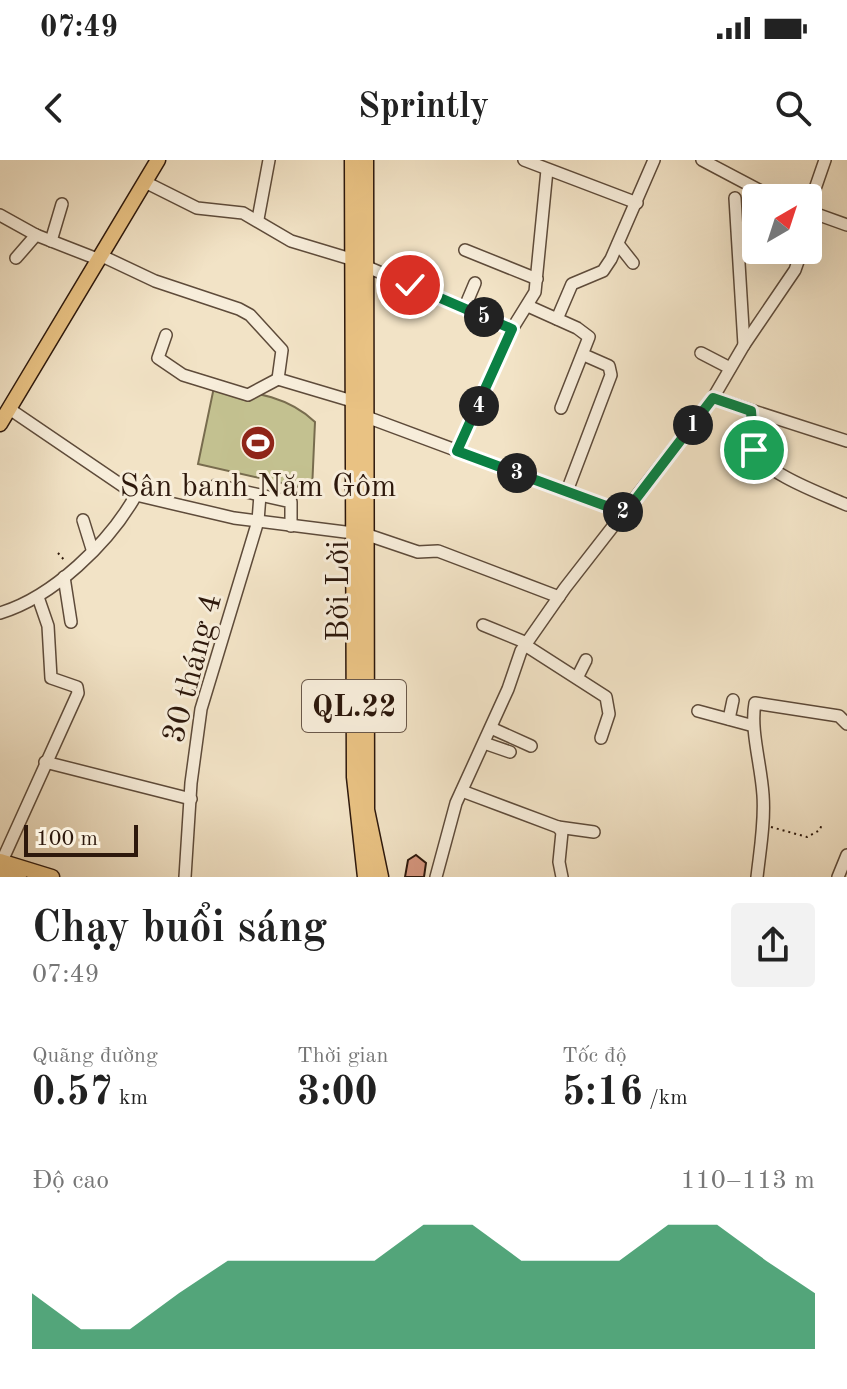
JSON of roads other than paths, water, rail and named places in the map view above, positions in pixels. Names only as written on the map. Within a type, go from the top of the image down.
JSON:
[{"type":"highway","name":"Bời Lời","points":[[353,160],[364,416],[355,777],[366,877]]},
{"type":"highway","name":"Bời Lời","points":[[365,160],[352,401],[359,534],[366,810],[380,877]]},
{"type":"main road","points":[[0,424],[158,160]]},
{"type":"main road","points":[[1,864],[49,877]]},
{"type":"main road","points":[[1,864],[19,877]]},
{"type":"street","points":[[258,219],[269,160]]},
{"type":"street","points":[[557,319],[572,284],[603,271],[637,203],[654,160]]},
{"type":"street","points":[[702,160],[747,184]]},
{"type":"street","points":[[817,184],[825,160]]},
{"type":"street","points":[[528,161],[637,203]]},
{"type":"street","points":[[457,451],[512,329],[528,306],[537,279],[547,170]]},
{"type":"street","points":[[145,182],[197,208],[243,213],[258,219],[291,241],[359,263],[512,329]]},
{"type":"street","points":[[735,198],[743,339]]},
{"type":"street","points":[[51,241],[62,204]]},
{"type":"street","points":[[0,215],[51,241],[250,315],[282,350],[278,379]]},
{"type":"street","points":[[822,215],[847,225]]},
{"type":"street","points":[[16,258],[36,235]]},
{"type":"street","points":[[618,244],[633,263]]},
{"type":"street","points":[[465,250],[537,279]]},
{"type":"street","points":[[436,877],[438,860],[462,791],[526,644],[713,398],[743,339],[779,298],[797,264]]},
{"type":"street","points":[[464,309],[475,283]]},
{"type":"street","points":[[528,306],[589,337],[561,408]]},
{"type":"street","points":[[731,327],[743,339]]},
{"type":"street","points":[[166,335],[158,358],[183,375],[248,395],[278,379],[352,401]]},
{"type":"street","points":[[701,353],[730,368]]},
{"type":"street","points":[[567,491],[611,375],[609,366],[584,355]]},
{"type":"street","points":[[713,398],[847,441]]},
{"type":"street","points":[[11,410],[136,495],[258,521],[359,534],[418,552],[438,551],[559,597]]},
{"type":"street","points":[[749,410],[754,450],[759,458],[784,475],[847,505]]},
{"type":"street","points":[[364,416],[625,513]]},
{"type":"street","points":[[216,485],[291,502],[291,526]]},
{"type":"street","points":[[0,613],[38,597],[69,572],[113,529],[136,495]]},
{"type":"street","name":"30 tháng 4","points":[[185,877],[201,709],[258,521],[260,495]]},
{"type":"street","points":[[83,520],[92,549]]},
{"type":"street","points":[[69,572],[71,622]]},
{"type":"street","points":[[1,864],[78,690],[51,678],[48,626],[38,597]]},
{"type":"street","points":[[483,625],[526,644],[609,702],[609,714],[601,738]]},
{"type":"street","points":[[582,682],[586,660]]},
{"type":"street","points":[[729,719],[733,700]]},
{"type":"street","points":[[757,877],[762,823],[760,753],[750,725],[759,701],[839,716],[847,724]]},
{"type":"street","points":[[698,711],[750,725]]},
{"type":"street","points":[[491,728],[531,746]]},
{"type":"street","points":[[484,743],[510,752]]},
{"type":"street","points":[[45,762],[191,799]]},
{"type":"street","points":[[462,791],[558,827],[594,832]]},
{"type":"street","points":[[558,827],[562,832],[559,862],[562,877]]},
{"type":"street","points":[[838,877],[847,855]]},
{"type":"place","name":"Sân banh Năm Gôm","points":[[258,443]]}]
